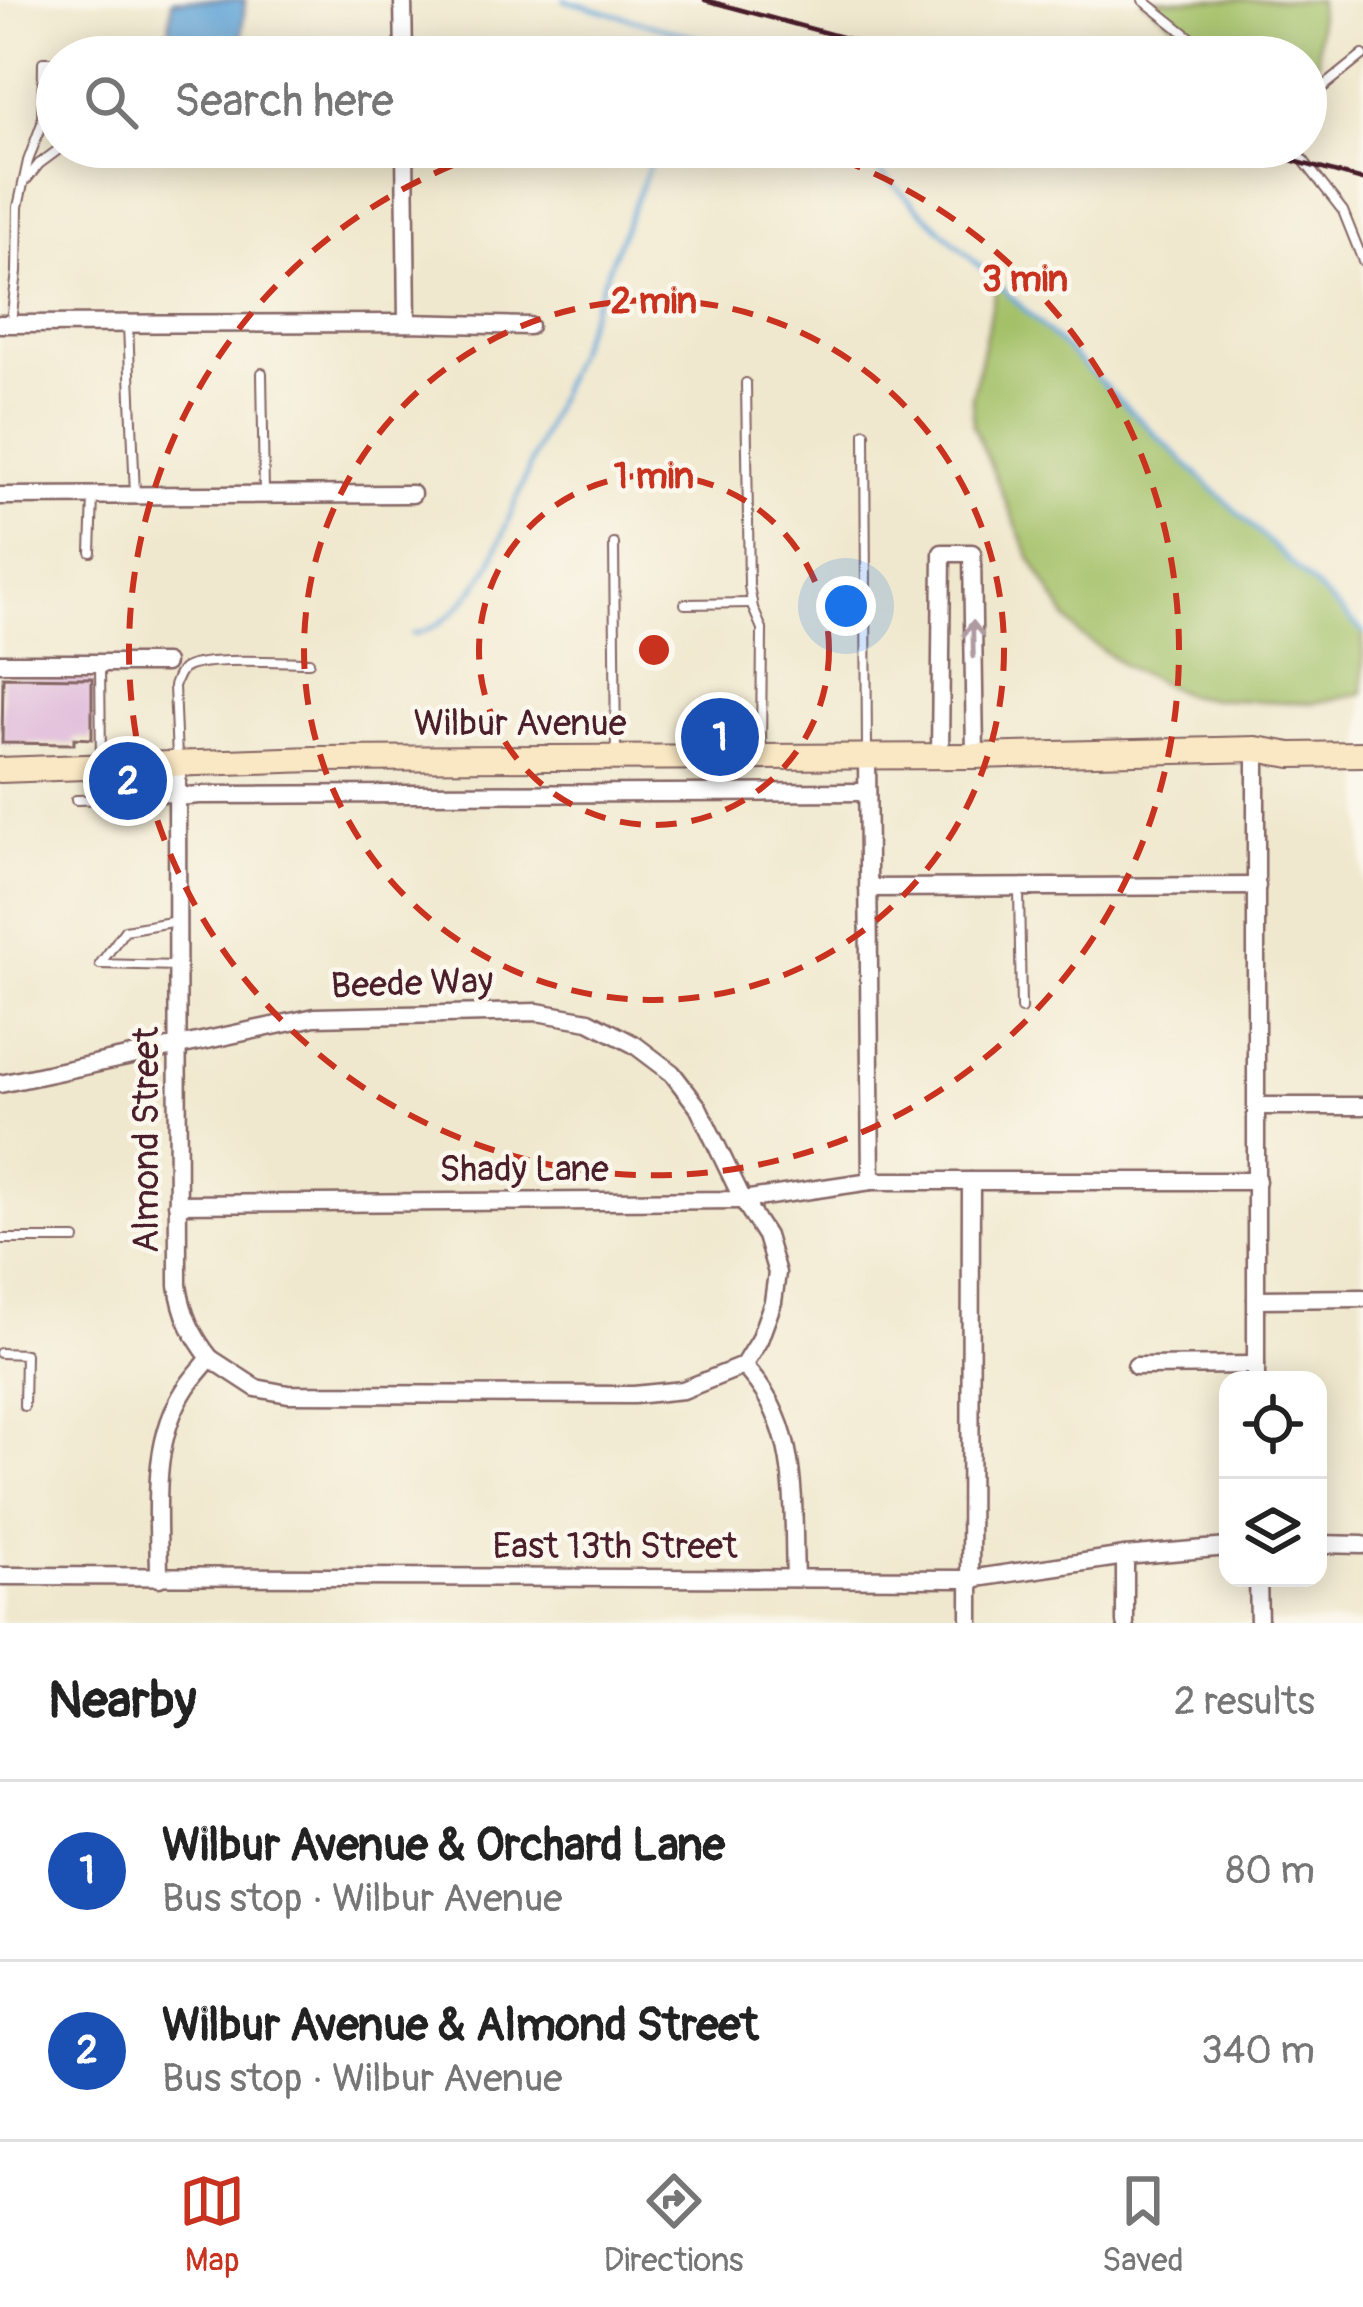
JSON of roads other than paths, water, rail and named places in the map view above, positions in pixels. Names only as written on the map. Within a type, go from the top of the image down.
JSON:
[{"type":"main road","name":"Wilbur Avenue","points":[[1256,748],[1289,739],[1363,739]]},
{"type":"main road","name":"Wilbur Avenue","points":[[0,770],[314,759],[975,756],[1256,748],[1291,755],[1363,754]]},
{"type":"main road","points":[[0,789],[66,767]]},
{"type":"street","points":[[404,0],[404,36]]},
{"type":"street","points":[[405,168],[407,322]]},
{"type":"street","points":[[5,324],[529,326]]},
{"type":"street","points":[[0,496],[412,494]]},
{"type":"street","points":[[940,756],[942,553],[972,553],[975,756]]},
{"type":"street","points":[[0,663],[165,663]]},
{"type":"street","points":[[1256,748],[1256,1371]]},
{"type":"street","points":[[867,757],[871,1181]]},
{"type":"street","name":"Almond Street","points":[[177,764],[178,1285],[181,1309],[211,1358]]},
{"type":"street","points":[[177,797],[867,792]]},
{"type":"street","points":[[868,888],[1257,886]]},
{"type":"street","name":"Beede Way","points":[[0,1084],[314,1018],[537,1012],[589,1021],[672,1073],[698,1108],[766,1236],[777,1274],[773,1302],[760,1340],[743,1366]]},
{"type":"street","points":[[1258,1106],[1363,1106]]},
{"type":"street","name":"Shady Lane","points":[[177,1204],[743,1200],[871,1181],[1257,1181]]},
{"type":"street","points":[[970,1623],[971,1181]]},
{"type":"street","points":[[1256,1299],[1363,1298]]},
{"type":"street","points":[[159,1578],[161,1446],[186,1388],[211,1358],[256,1388],[288,1394],[634,1395],[683,1390],[743,1366],[759,1383],[788,1444],[795,1578]]},
{"type":"street","points":[[1136,1366],[1236,1371]]},
{"type":"street","points":[[1327,1544],[1363,1545]]},
{"type":"street","name":"East 13th Street","points":[[0,1576],[970,1579],[1219,1547]]},
{"type":"street","points":[[1125,1556],[1125,1623]]},
{"type":"street","points":[[1258,1587],[1259,1623]]},
{"type":"lane","points":[[1143,0],[1188,36]]},
{"type":"lane","points":[[1327,84],[1363,55]]},
{"type":"lane","points":[[5,324],[17,272],[18,207],[36,139]]},
{"type":"lane","points":[[26,180],[36,168]]},
{"type":"lane","points":[[1309,168],[1343,211],[1363,261]]},
{"type":"lane","points":[[128,323],[135,495]]},
{"type":"lane","points":[[262,373],[264,494]]},
{"type":"lane","points":[[746,383],[749,586],[762,629],[761,757]]},
{"type":"lane","points":[[865,433],[867,757]]},
{"type":"lane","points":[[91,552],[93,495]]},
{"type":"lane","points":[[614,544],[616,758]]},
{"type":"lane","points":[[685,604],[752,603]]},
{"type":"lane","name":"Almond Street","points":[[177,764],[175,680],[185,668],[198,663],[309,662]]},
{"type":"lane","points":[[100,663],[101,766]]},
{"type":"lane","points":[[76,800],[177,797]]},
{"type":"lane","points":[[1019,887],[1021,1009]]},
{"type":"lane","points":[[178,921],[125,930],[100,964],[178,967]]},
{"type":"lane","points":[[0,1239],[75,1239]]},
{"type":"lane","points":[[0,1353],[25,1354],[23,1406]]},
{"type":"water","points":[[172,0],[245,0],[242,36],[169,33]]},
{"type":"waterway","points":[[565,0],[691,36]]},
{"type":"waterway","points":[[413,634],[448,617],[490,566],[649,168]]},
{"type":"waterway","points":[[876,168],[1363,632]]},
{"type":"railway","points":[[705,0],[838,36]]},
{"type":"railway","points":[[1319,168],[1363,180]]},
{"type":"place","name":"Wilbur Avenue & Orchard Lane","points":[[720,737]]},
{"type":"place","name":"Wilbur Avenue & Almond Street","points":[[128,781]]}]
